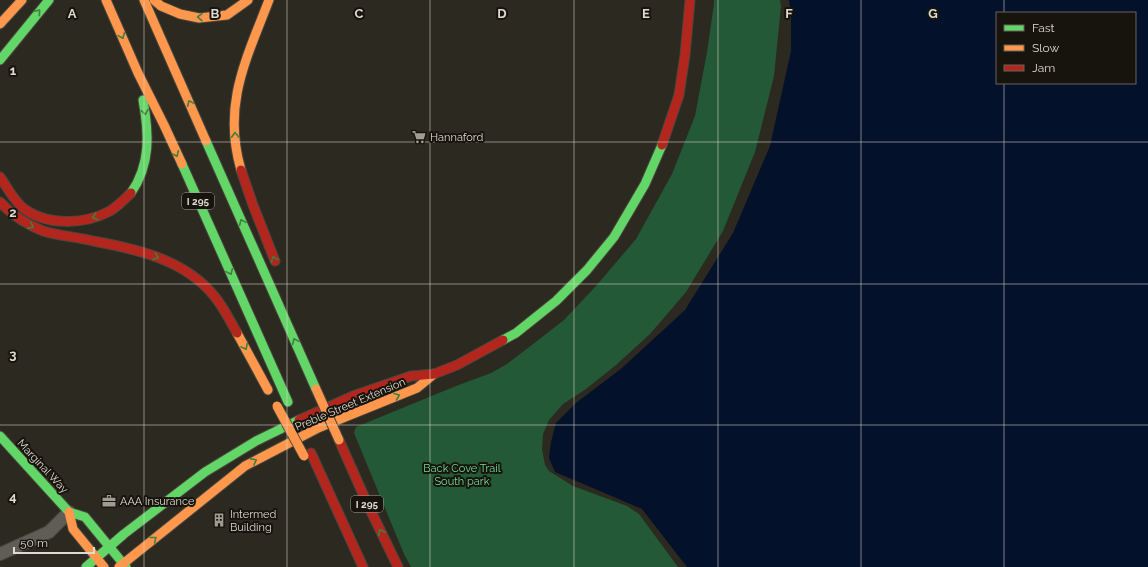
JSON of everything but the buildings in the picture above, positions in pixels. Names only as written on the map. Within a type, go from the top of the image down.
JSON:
[{"type":"main road","points":[[0,18],[21,0]]},
{"type":"main road","points":[[0,24],[21,0]]},
{"type":"main road","points":[[0,60],[49,0]]},
{"type":"main road","name":"I 295","points":[[106,0],[291,408],[307,454],[363,567]]},
{"type":"main road","name":"I 295","points":[[144,0],[318,388],[364,497],[398,567]]},
{"type":"main road","points":[[154,0],[161,6],[180,14],[199,18],[227,15],[248,0]]},
{"type":"main road","points":[[269,0],[242,72],[234,110],[234,135],[239,162],[279,272]]},
{"type":"main road","name":"Preble Street Extension","points":[[123,566],[245,466],[318,428],[417,388],[434,374],[479,354],[516,333],[572,286],[614,237],[645,184],[658,157],[679,95],[686,55],[690,0]]},
{"type":"main road","points":[[0,51],[28,24]]},
{"type":"main road","points":[[0,177],[21,206],[43,218],[68,222],[81,221],[105,214],[121,204],[130,195],[140,178],[147,154],[148,128],[138,73]]},
{"type":"main road","points":[[0,202],[16,218],[38,229],[50,233],[135,250],[172,263],[193,276],[213,293],[227,314],[277,406],[307,454]]},
{"type":"main road","points":[[300,330],[318,388]]},
{"type":"main road","name":"Preble Street Extension","points":[[86,567],[109,546],[204,472],[256,440],[312,413],[353,396],[411,376],[434,374]]},
{"type":"main road","name":"Marginal Way","points":[[0,436],[69,512],[73,529],[104,567]]},
{"type":"main road","name":"Marginal Way","points":[[69,512],[85,517],[123,566]]},
{"type":"street","points":[[0,554],[49,532],[69,512]]},
{"type":"green space","name":"Back Cove Trail South park","points":[[714,0],[780,0],[781,6],[774,76],[755,152],[723,231],[686,292],[650,334],[616,365],[586,389],[563,404],[549,420],[543,434],[542,449],[545,465],[549,471],[573,486],[627,506],[639,514],[678,567],[411,567],[404,554],[354,433],[356,427],[491,373],[507,364],[564,320],[596,286],[636,239],[672,174],[695,116],[707,52]]},
{"type":"water","points":[[789,0],[1148,0],[1148,567],[687,567],[642,509],[555,472],[549,458],[556,423],[576,403],[622,368],[685,310],[733,233],[770,146],[791,51],[791,13]]},
{"type":"traffic: fast","points":[[0,60],[49,0]]},
{"type":"traffic: fast","points":[[131,193],[138,182],[142,171],[147,148],[143,100]]},
{"type":"traffic: fast","points":[[206,141],[316,389]]},
{"type":"traffic: fast","points":[[503,340],[516,333],[556,301],[587,270],[614,237],[645,184],[662,145]]},
{"type":"traffic: fast","points":[[182,164],[288,402]]},
{"type":"traffic: fast","points":[[86,567],[124,534],[205,472],[256,441],[299,420]]},
{"type":"traffic: fast","points":[[0,436],[69,512],[85,517],[126,567]]},
{"type":"traffic: slow","points":[[0,24],[22,0]]},
{"type":"traffic: slow","points":[[106,0],[138,73],[182,164]]},
{"type":"traffic: slow","points":[[144,0],[206,141]]},
{"type":"traffic: slow","points":[[154,0],[161,6],[180,14],[199,18],[227,15],[248,0]]},
{"type":"traffic: slow","points":[[241,170],[236,146],[234,124],[235,103],[245,63],[269,0]]},
{"type":"traffic: slow","points":[[237,333],[268,390]]},
{"type":"traffic: slow","points":[[119,567],[245,466],[318,428],[417,388],[434,374]]},
{"type":"traffic: slow","points":[[316,389],[339,440]]},
{"type":"traffic: slow","points":[[277,406],[304,456]]},
{"type":"traffic: slow","points":[[69,512],[73,529],[104,567]]},
{"type":"traffic: jam","points":[[662,145],[679,95],[685,55],[690,0]]},
{"type":"traffic: jam","points":[[241,170],[275,261]]},
{"type":"traffic: jam","points":[[0,177],[13,197],[22,207],[42,218],[53,220],[77,221],[100,216],[113,209],[131,193]]},
{"type":"traffic: jam","points":[[0,202],[20,219],[43,231],[143,252],[175,265],[203,284],[215,297],[237,333]]},
{"type":"traffic: jam","points":[[299,420],[353,396],[411,376],[434,374],[457,365],[503,340]]},
{"type":"traffic: jam","points":[[339,440],[398,567]]},
{"type":"traffic: jam","points":[[311,453],[363,567]]},
{"type":"place","name":"Hannaford","points":[[419,137]]},
{"type":"place","name":"AAA Insurance","points":[[109,501]]},
{"type":"place","name":"Intermed Building","points":[[219,520]]}]
